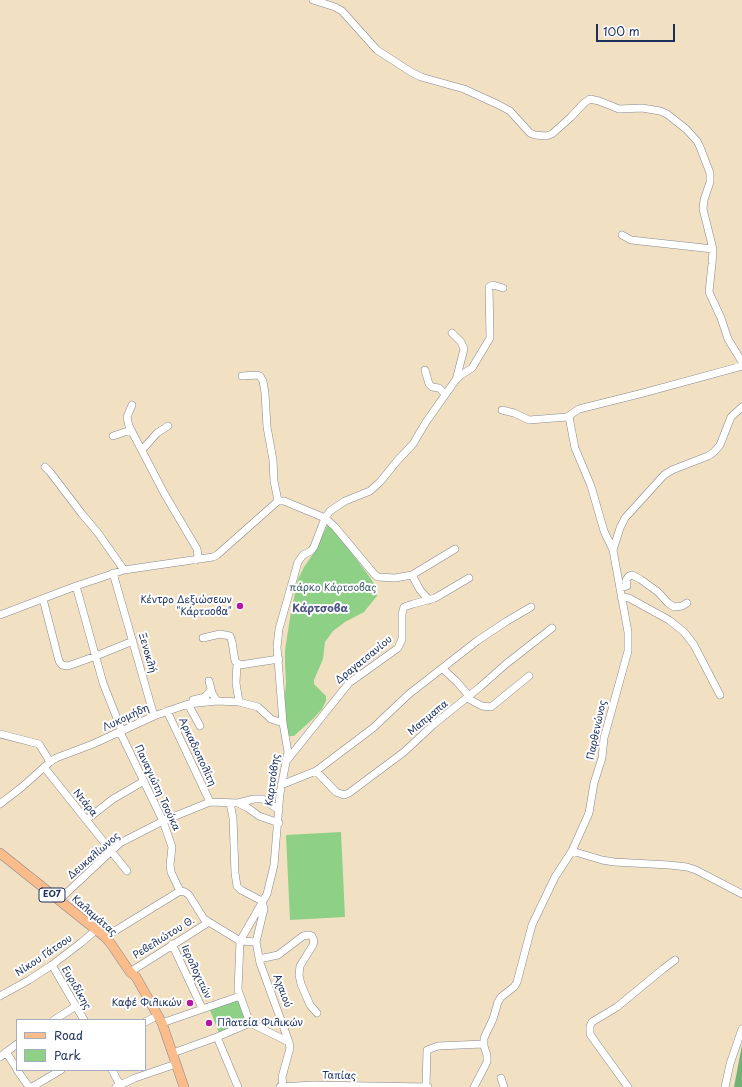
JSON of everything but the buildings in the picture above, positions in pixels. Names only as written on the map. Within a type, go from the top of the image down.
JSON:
[{"type":"main road","name":"Καλαμάτας","points":[[0,853],[105,937],[130,972],[136,977],[162,1022],[173,1053],[173,1065],[177,1087]]},
{"type":"main road","name":"Καλαμάτας","points":[[130,972],[131,980],[160,1032],[173,1065],[184,1087]]},
{"type":"street","points":[[313,0],[335,7],[342,11],[377,50],[411,72],[421,77],[464,89],[499,105],[510,111],[530,133],[535,135],[546,136],[552,134],[584,103],[590,100],[599,101],[619,109],[651,109],[667,114],[686,129],[697,141],[709,167],[710,182],[704,200],[703,209],[713,249],[709,292],[721,318],[728,339],[742,362]]},
{"type":"street","points":[[622,235],[631,240],[713,249]]},
{"type":"street","points":[[325,518],[334,508],[345,501],[370,491],[380,482],[397,460],[414,444],[426,422],[445,394],[461,375],[472,368],[490,341],[489,287],[492,285],[503,288]]},
{"type":"street","points":[[452,333],[461,342],[464,349],[456,381]]},
{"type":"street","points":[[502,410],[514,413],[529,420],[569,417],[579,409],[742,366]]},
{"type":"street","points":[[425,370],[429,384],[432,387],[440,388],[445,394]]},
{"type":"street","points":[[242,376],[257,375],[260,376],[263,381],[267,427],[278,501]]},
{"type":"street","points":[[132,405],[127,417],[131,430],[164,493],[197,549],[198,556],[196,560]]},
{"type":"street","name":"Παρθενώνος","points":[[483,1044],[485,1035],[493,1020],[499,999],[518,982],[532,925],[555,877],[572,851],[588,813],[594,783],[602,758],[604,738],[627,656],[628,637],[613,550],[620,528],[625,518],[659,480],[672,470],[708,456],[714,452],[720,445],[731,417],[742,408]]},
{"type":"street","points":[[569,417],[575,448],[591,486],[604,531],[613,550]]},
{"type":"street","points":[[142,450],[157,433],[168,426]]},
{"type":"street","points":[[113,436],[131,430]]},
{"type":"street","points":[[45,467],[98,533],[124,570]]},
{"type":"street","points":[[0,615],[76,586],[124,570],[210,558],[217,555],[278,501],[284,501],[325,518],[335,527],[375,575],[383,578],[395,578],[412,575],[455,549]]},
{"type":"street","name":"Καρτσόβης","points":[[250,1023],[238,990],[240,941],[268,891],[274,864],[279,823],[281,785],[288,759],[283,723],[277,647],[279,629],[298,562],[303,555],[314,547],[325,518]]},
{"type":"street","name":"Ξενοκλή","points":[[113,574],[154,716]]},
{"type":"street","points":[[412,575],[420,590],[429,600]]},
{"type":"street","points":[[620,588],[626,586],[628,576],[632,575],[658,592],[674,607],[687,604]]},
{"type":"street","name":"Δραγατσανίου","points":[[288,759],[349,683],[398,648],[402,639],[402,614],[404,608],[446,593],[469,578]]},
{"type":"street","name":"Παναγιώτη Τσούκα","points":[[76,586],[103,683],[121,731],[163,821],[172,847],[170,865],[171,872],[180,892],[185,892],[189,895],[204,919],[240,941]]},
{"type":"street","points":[[621,597],[629,598],[669,620],[684,632],[696,649],[720,695]]},
{"type":"street","points":[[43,599],[61,664],[65,666],[96,656],[133,641]]},
{"type":"street","points":[[281,785],[316,771],[372,728],[410,694],[477,641],[531,607]]},
{"type":"street","name":"Μαπμαπα","points":[[316,771],[336,792],[344,795],[349,794],[404,752],[506,664],[552,628]]},
{"type":"street","points":[[203,638],[220,634],[230,636],[235,661],[237,663],[236,683],[238,702]]},
{"type":"street","points":[[237,663],[244,665],[278,659]]},
{"type":"street","points":[[443,669],[457,682],[468,697],[477,705],[491,708],[529,676]]},
{"type":"street","points":[[209,681],[211,690],[217,702]]},
{"type":"street","points":[[188,704],[192,701],[205,697],[211,690]]},
{"type":"street","points":[[188,704],[238,702],[258,707],[272,719],[283,723]]},
{"type":"street","points":[[188,704],[200,726]]},
{"type":"street","name":"Λυκομήδη","points":[[0,804],[50,762],[154,716],[188,704]]},
{"type":"street","name":"Αρκαδιοπολίτη","points":[[167,711],[210,802]]},
{"type":"street","points":[[0,734],[39,744],[50,762]]},
{"type":"street","name":"Ντάρα","points":[[44,767],[127,871]]},
{"type":"street","points":[[86,820],[113,799],[144,781]]},
{"type":"street","points":[[210,802],[238,803],[260,799],[267,801],[279,810]]},
{"type":"street","name":"Δευκαλίωνος","points":[[59,900],[120,843],[163,821],[210,802]]},
{"type":"street","points":[[230,803],[233,818],[235,873],[237,886],[241,890],[262,901],[264,909],[256,942],[240,941]]},
{"type":"street","points":[[238,803],[259,816],[279,823]]},
{"type":"street","points":[[572,851],[614,862],[687,867],[696,870],[742,894]]},
{"type":"street","points":[[105,937],[180,892]]},
{"type":"street","name":"Ρεβελιώτου Θ.","points":[[130,972],[209,922]]},
{"type":"street","name":"Νίκου Γάτσου","points":[[0,996],[52,965],[96,930]]},
{"type":"street","points":[[259,959],[278,956],[303,936],[312,936],[314,941],[313,945],[300,966],[299,975],[301,984],[310,1005],[317,1013]]},
{"type":"street","name":"Αχαιού","points":[[256,942],[259,959],[290,1042]]},
{"type":"street","name":"Ιερολοχιτών","points":[[172,944],[202,1008]]},
{"type":"street","points":[[628,1087],[590,1034],[590,1026],[592,1022],[617,1007],[675,960]]},
{"type":"street","name":"Ευριδίκης","points":[[52,965],[83,1019]]},
{"type":"street","points":[[162,1022],[240,996]]},
{"type":"street","points":[[56,1019],[76,1006]]},
{"type":"street","points":[[146,1022],[153,1018]]},
{"type":"street","points":[[173,1053],[250,1023],[290,1042],[281,1087]]},
{"type":"street","points":[[725,1087],[742,1029]]},
{"type":"street","points":[[217,1037],[238,1087]]},
{"type":"street","points":[[427,1087],[427,1050],[438,1046],[483,1044],[487,1055],[487,1062],[474,1087]]},
{"type":"street","points":[[16,1045],[3,1055],[16,1069]]},
{"type":"street","points":[[112,1071],[119,1086],[135,1078],[173,1065]]},
{"type":"street","points":[[18,1071],[29,1087]]},
{"type":"street","points":[[32,1087],[59,1071]]},
{"type":"street","points":[[501,1078],[504,1087]]},
{"type":"street","points":[[43,1080],[47,1087]]},
{"type":"street","name":"Ταπίας","points":[[281,1087],[313,1085],[427,1087]]},
{"type":"green space","name":"πάρκο Κάρτσοβας","points":[[328,524],[333,528],[369,576],[376,587],[377,596],[364,612],[345,622],[333,631],[325,642],[323,659],[314,680],[314,684],[326,696],[326,701],[322,709],[314,718],[294,736],[289,736],[286,727],[284,708],[286,682],[285,650],[291,612],[298,579]]},
{"type":"green space","points":[[341,832],[345,917],[290,920],[286,835]]},
{"type":"green space","points":[[238,999],[247,1022],[219,1033],[210,1010]]},
{"type":"green space","points":[[742,1045],[742,1087],[734,1087]]},
{"type":"place","name":"Κέντρο Δεξιώσεων \"Κάρτσοβα\"","points":[[240,606]]},
{"type":"place","name":"Καφέ Φιλικών","points":[[190,1003]]},
{"type":"place","name":"Πλατεία Φιλικών","points":[[209,1023]]},
{"type":"district","name":"Κάρτσοβα","points":[[320,609]]}]
